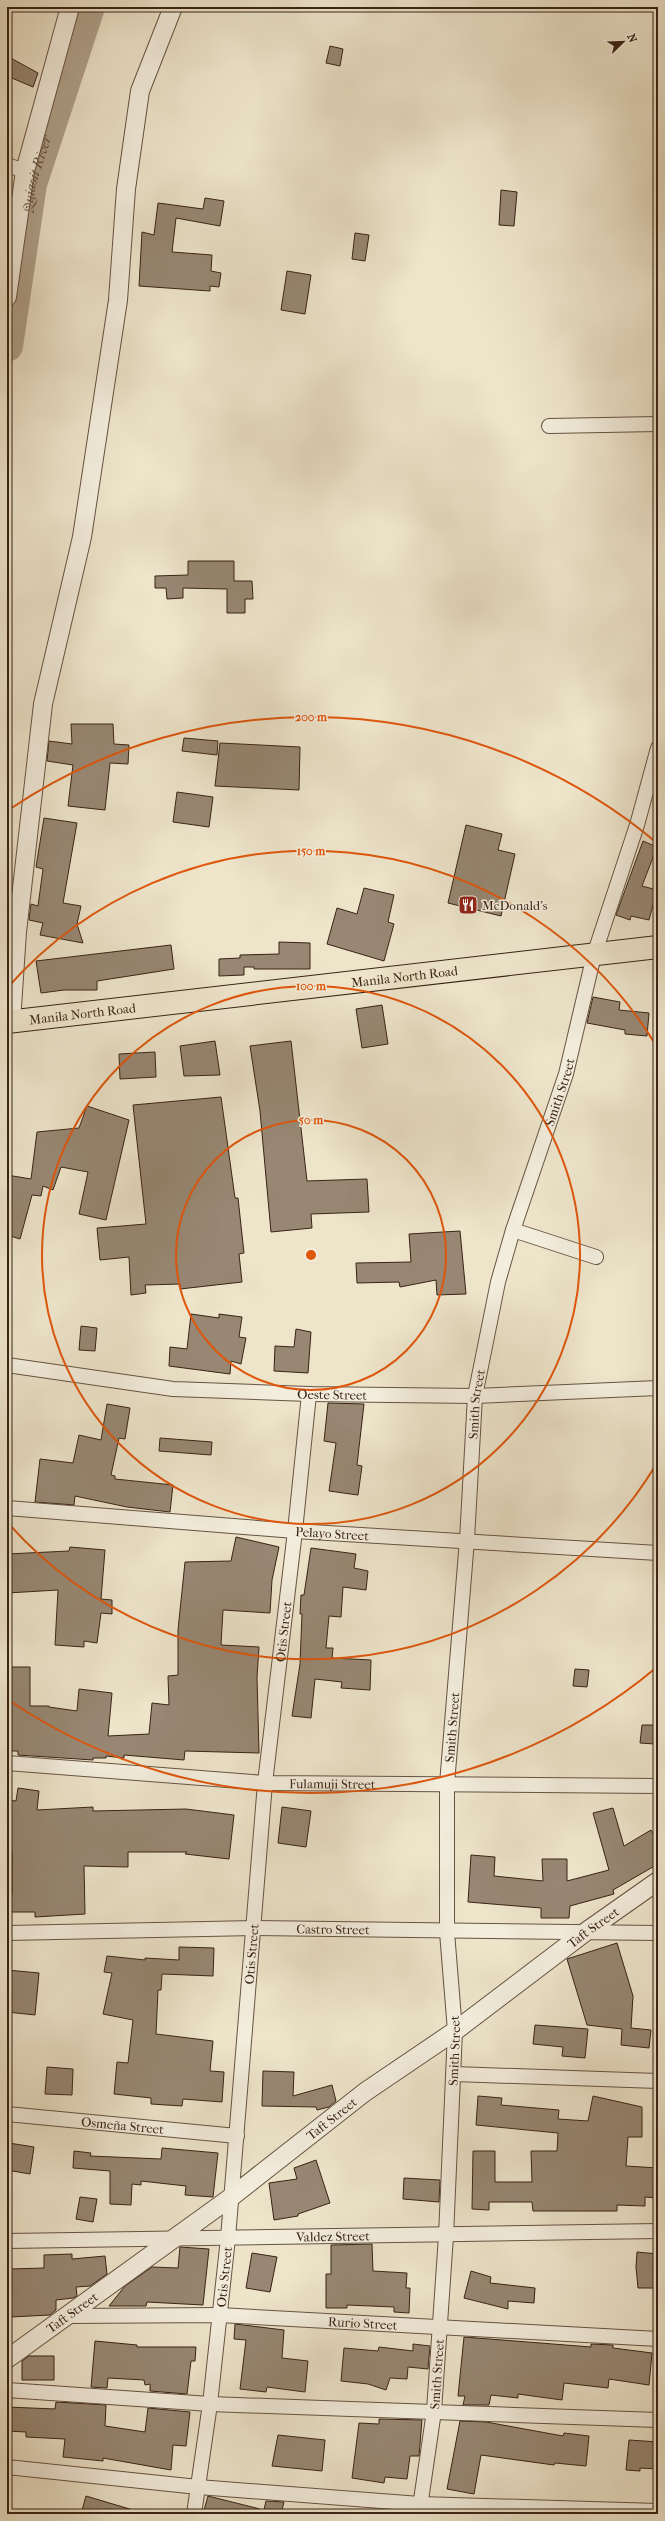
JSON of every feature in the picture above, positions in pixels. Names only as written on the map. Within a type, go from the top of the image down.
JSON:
[{"type":"highway","name":"Manila North Road","points":[[9,1022],[658,947]]},
{"type":"street","points":[[7,296],[25,171],[70,7]]},
{"type":"street","points":[[9,1022],[17,932],[44,704],[82,537],[118,300],[126,189],[140,91],[173,7]]},
{"type":"street","points":[[7,165],[25,171]]},
{"type":"street","points":[[549,426],[658,424]]},
{"type":"street","name":"Smith Street","points":[[419,2509],[434,2411],[446,2236],[455,2031],[447,1932],[447,1784],[467,1540],[475,1396],[498,1282],[513,1230],[566,1074],[594,955],[637,825],[658,748]]},
{"type":"street","points":[[513,1230],[596,1257]]},
{"type":"street","name":"Oeste Street","points":[[7,1365],[172,1389],[309,1394],[475,1396],[658,1388]]},
{"type":"street","name":"Otis Street","points":[[194,2514],[210,2404],[228,2238],[230,2198],[237,2136],[255,1928],[265,1783],[295,1531],[309,1394]]},
{"type":"street","name":"Pelayo Street","points":[[7,1508],[295,1531],[467,1540],[658,1553]]},
{"type":"street","name":"Fulamuji Street","points":[[7,1763],[265,1783],[658,1786]]},
{"type":"street","name":"Taft Street","points":[[7,2359],[230,2198],[365,2092],[455,2031],[584,1933],[658,1881]]},
{"type":"street","name":"Castro Street","points":[[7,1933],[255,1928],[447,1932],[658,1933]]},
{"type":"street","points":[[454,2074],[658,2081]]},
{"type":"street","name":"Osmeña Street","points":[[7,2114],[237,2136]]},
{"type":"street","name":"Valdez Street","points":[[7,2241],[446,2236],[658,2231]]},
{"type":"street","name":"Rurio Street","points":[[68,2316],[219,2315],[658,2339]]},
{"type":"street","points":[[7,2390],[210,2404],[658,2420]]},
{"type":"street","points":[[7,2467],[419,2509],[658,2511]]},
{"type":"building","points":[[330,46],[343,49],[340,66],[326,63]]},
{"type":"building","points":[[7,56],[38,73],[33,87],[7,76]]},
{"type":"building","points":[[501,190],[517,192],[514,226],[499,225]]},
{"type":"building","points":[[205,198],[224,201],[220,226],[176,218],[172,252],[212,255],[211,271],[221,273],[219,287],[210,286],[210,291],[139,286],[142,232],[154,235],[158,203],[203,209]]},
{"type":"building","points":[[355,233],[369,235],[365,261],[352,259]]},
{"type":"building","points":[[287,271],[311,275],[305,314],[281,310]]},
{"type":"building","points":[[188,561],[234,561],[234,581],[252,581],[253,599],[245,599],[245,613],[227,613],[227,589],[183,588],[183,598],[167,599],[166,588],[155,588],[155,576],[188,575]]},
{"type":"building","points":[[71,724],[113,724],[114,744],[129,745],[128,764],[110,763],[105,810],[68,806],[73,765],[47,761],[49,741],[72,744]]},
{"type":"building","points":[[184,738],[218,741],[217,755],[182,751]]},
{"type":"building","points":[[220,743],[300,747],[299,790],[215,786]]},
{"type":"building","points":[[177,792],[213,797],[209,827],[173,822]]},
{"type":"building","points":[[44,818],[77,823],[63,903],[81,906],[77,924],[83,943],[40,935],[43,923],[29,920],[31,904],[38,906],[43,869],[36,867]]},
{"type":"building","points":[[466,825],[502,834],[498,850],[515,854],[501,916],[448,903]]},
{"type":"building","points":[[643,841],[657,847],[642,886],[657,890],[649,920],[631,916],[630,920],[616,915]]},
{"type":"building","points":[[364,888],[394,895],[388,922],[394,924],[384,961],[327,944],[337,908],[357,914]]},
{"type":"building","points":[[279,942],[310,943],[310,969],[254,969],[254,967],[244,967],[244,975],[219,976],[219,959],[240,958],[240,955],[279,954]]},
{"type":"building","points":[[171,945],[174,969],[97,981],[97,990],[64,990],[41,993],[36,961]]},
{"type":"building","points":[[593,997],[620,1002],[619,1010],[649,1013],[647,1036],[625,1034],[625,1030],[587,1023]]},
{"type":"building","points":[[382,1005],[388,1044],[362,1048],[356,1009]]},
{"type":"building","points":[[215,1041],[220,1075],[184,1076],[180,1046]]},
{"type":"building","points":[[291,1041],[307,1181],[367,1179],[369,1212],[311,1214],[312,1228],[271,1232],[260,1111],[250,1046]]},
{"type":"building","points":[[155,1052],[156,1077],[120,1079],[119,1054]]},
{"type":"building","points":[[221,1097],[235,1198],[238,1198],[244,1253],[239,1254],[242,1282],[180,1289],[180,1284],[145,1285],[146,1293],[131,1295],[129,1257],[100,1260],[97,1228],[146,1224],[133,1105]]},
{"type":"building","points":[[87,1106],[129,1120],[106,1220],[79,1214],[88,1172],[61,1167],[53,1190],[43,1186],[41,1196],[32,1195],[20,1239],[7,1235],[7,1175],[31,1179],[37,1132],[79,1128]]},
{"type":"building","points":[[460,1231],[466,1294],[437,1295],[436,1280],[400,1287],[399,1282],[357,1283],[356,1263],[411,1262],[409,1234]]},
{"type":"building","points":[[191,1314],[219,1318],[219,1314],[242,1317],[239,1337],[246,1338],[241,1364],[231,1361],[230,1374],[169,1366],[170,1347],[187,1349]]},
{"type":"building","points":[[81,1326],[97,1328],[95,1351],[79,1350]]},
{"type":"building","points":[[296,1329],[311,1332],[308,1373],[274,1371],[275,1346],[294,1347]]},
{"type":"building","points":[[328,1403],[364,1404],[357,1465],[362,1466],[358,1495],[329,1491],[336,1443],[324,1441]]},
{"type":"building","points":[[107,1404],[130,1408],[125,1439],[119,1438],[111,1475],[115,1476],[115,1479],[173,1485],[170,1512],[127,1507],[75,1496],[74,1505],[35,1502],[40,1459],[73,1463],[79,1435],[101,1440]]},
{"type":"building","points":[[160,1438],[212,1442],[211,1455],[159,1451]]},
{"type":"building","points":[[236,1537],[279,1547],[272,1580],[270,1613],[223,1610],[221,1645],[259,1647],[257,1677],[259,1753],[185,1751],[184,1760],[124,1755],[124,1758],[106,1756],[106,1758],[93,1758],[93,1760],[18,1755],[18,1751],[7,1751],[7,1667],[30,1667],[30,1706],[49,1706],[77,1711],[79,1689],[112,1693],[108,1736],[149,1734],[152,1703],[169,1705],[168,1676],[178,1675],[178,1630],[185,1562],[231,1561]]},
{"type":"building","points":[[70,1547],[105,1550],[101,1599],[112,1600],[112,1614],[101,1613],[97,1643],[84,1641],[84,1647],[55,1645],[58,1590],[7,1593],[7,1554],[69,1551]]},
{"type":"building","points":[[311,1548],[356,1554],[354,1568],[368,1571],[366,1590],[343,1587],[341,1617],[329,1616],[326,1648],[333,1648],[332,1658],[371,1660],[370,1690],[341,1688],[342,1682],[315,1679],[311,1718],[292,1716],[300,1664],[302,1614],[300,1614],[301,1595],[304,1595]]},
{"type":"building","points":[[575,1669],[589,1670],[587,1687],[573,1686]]},
{"type":"building","points":[[642,1725],[656,1725],[655,1744],[640,1743]]},
{"type":"building","points":[[18,1788],[39,1791],[37,1810],[93,1807],[93,1811],[186,1809],[234,1815],[229,1859],[185,1854],[187,1852],[128,1852],[128,1867],[84,1866],[85,1914],[35,1917],[35,1912],[7,1912],[7,1894],[12,1894],[12,1851],[7,1851],[7,1800],[16,1801]]},
{"type":"building","points":[[282,1807],[311,1811],[306,1847],[278,1843]]},
{"type":"building","points":[[613,1808],[624,1846],[651,1830],[658,1841],[658,1864],[613,1890],[614,1894],[570,1906],[569,1918],[541,1918],[541,1908],[468,1902],[471,1855],[495,1857],[494,1876],[543,1881],[542,1859],[567,1859],[567,1881],[609,1870],[593,1813]]},
{"type":"building","points":[[617,1943],[633,1996],[631,2028],[651,2030],[649,2048],[621,2045],[622,2029],[587,2025],[567,1959]]},
{"type":"building","points":[[179,1947],[214,1948],[213,1976],[162,1974],[161,1990],[158,1990],[156,2034],[213,2041],[210,2071],[224,2072],[222,2102],[183,2099],[182,2106],[151,2104],[151,2098],[114,2094],[117,2062],[128,2063],[133,2020],[103,2014],[112,1973],[104,1972],[107,1956],[145,1960],[145,1958],[179,1960]]},
{"type":"building","points":[[7,1970],[39,1973],[35,2015],[7,2012]]},
{"type":"building","points":[[535,2025],[588,2029],[585,2058],[562,2056],[563,2047],[533,2044]]},
{"type":"building","points":[[47,2067],[73,2069],[72,2095],[45,2094]]},
{"type":"building","points":[[263,2071],[294,2072],[293,2096],[332,2085],[336,2101],[329,2107],[317,2110],[316,2107],[262,2106]]},
{"type":"building","points":[[478,2096],[502,2098],[501,2105],[559,2110],[558,2119],[588,2121],[593,2096],[642,2107],[642,2137],[628,2137],[626,2166],[658,2168],[658,2198],[645,2197],[645,2206],[617,2205],[617,2211],[533,2211],[532,2202],[489,2202],[489,2210],[472,2209],[473,2151],[495,2151],[495,2182],[532,2182],[531,2151],[557,2151],[558,2133],[476,2125]]},
{"type":"building","points":[[9,2143],[34,2147],[30,2174],[7,2170]]},
{"type":"building","points":[[162,2148],[218,2153],[213,2197],[185,2195],[186,2186],[141,2181],[141,2185],[132,2184],[131,2205],[110,2204],[110,2171],[73,2168],[74,2151],[91,2153],[90,2156],[161,2159]]},
{"type":"building","points":[[316,2160],[330,2203],[298,2214],[298,2216],[274,2220],[269,2183],[297,2179],[294,2168]]},
{"type":"building","points":[[404,2178],[440,2180],[439,2202],[403,2199]]},
{"type":"building","points":[[80,2197],[97,2199],[93,2222],[76,2219]]},
{"type":"building","points":[[372,2244],[373,2271],[407,2273],[406,2288],[410,2288],[409,2313],[394,2312],[394,2307],[347,2305],[347,2308],[326,2308],[326,2274],[331,2274],[331,2245]]},
{"type":"building","points":[[180,2247],[209,2249],[203,2305],[147,2302],[146,2306],[109,2306],[125,2286],[152,2267],[178,2268]]},
{"type":"building","points":[[637,2252],[658,2254],[657,2288],[638,2288],[636,2267]]},
{"type":"building","points":[[252,2253],[277,2257],[270,2292],[246,2288]]},
{"type":"building","points":[[72,2254],[72,2259],[105,2256],[107,2274],[90,2286],[76,2287],[77,2296],[73,2298],[56,2300],[56,2310],[50,2315],[10,2317],[9,2269],[44,2268],[44,2255]]},
{"type":"building","points":[[471,2271],[491,2277],[490,2283],[535,2288],[534,2303],[508,2301],[508,2309],[464,2298]]},
{"type":"building","points":[[235,2324],[284,2330],[282,2358],[308,2361],[305,2392],[267,2387],[266,2392],[240,2389],[246,2340],[234,2339]]},
{"type":"building","points":[[464,2337],[591,2347],[591,2344],[613,2345],[613,2348],[652,2353],[649,2385],[609,2379],[608,2388],[564,2383],[562,2400],[518,2394],[518,2398],[491,2395],[489,2405],[463,2405],[465,2396],[458,2396]]},
{"type":"building","points":[[95,2341],[137,2345],[137,2347],[196,2347],[195,2361],[191,2361],[187,2394],[150,2391],[150,2384],[145,2385],[144,2380],[108,2378],[107,2388],[91,2387]]},
{"type":"building","points":[[413,2344],[430,2346],[428,2369],[408,2367],[407,2379],[390,2378],[386,2390],[368,2384],[341,2381],[344,2348],[378,2351],[379,2347],[413,2351]]},
{"type":"building","points":[[29,2356],[54,2356],[54,2380],[22,2380],[22,2361]]},
{"type":"building","points":[[56,2402],[106,2405],[105,2426],[145,2432],[148,2408],[190,2412],[186,2446],[173,2445],[171,2470],[103,2458],[103,2461],[63,2457],[65,2439],[26,2437],[26,2432],[7,2431],[7,2407],[55,2409]]},
{"type":"building","points":[[379,2419],[422,2420],[419,2456],[410,2456],[407,2479],[385,2477],[384,2483],[352,2478],[359,2423],[379,2424]]},
{"type":"building","points":[[460,2421],[486,2422],[563,2436],[564,2433],[589,2436],[586,2466],[555,2463],[554,2465],[481,2455],[474,2494],[447,2489]]},
{"type":"building","points":[[278,2435],[325,2440],[322,2471],[272,2466]]},
{"type":"building","points":[[629,2440],[658,2442],[658,2469],[640,2468],[640,2471],[626,2470]]},
{"type":"building","points":[[86,2496],[133,2510],[133,2514],[81,2514]]},
{"type":"building","points":[[208,2496],[260,2509],[260,2514],[203,2514]]},
{"type":"building","points":[[266,2501],[284,2502],[281,2514],[263,2514]]},
{"type":"waterway","name":"Quiaoit River","points":[[7,346],[31,184],[89,7]]},
{"type":"place","name":"McDonald's","points":[[468,905]]}]
